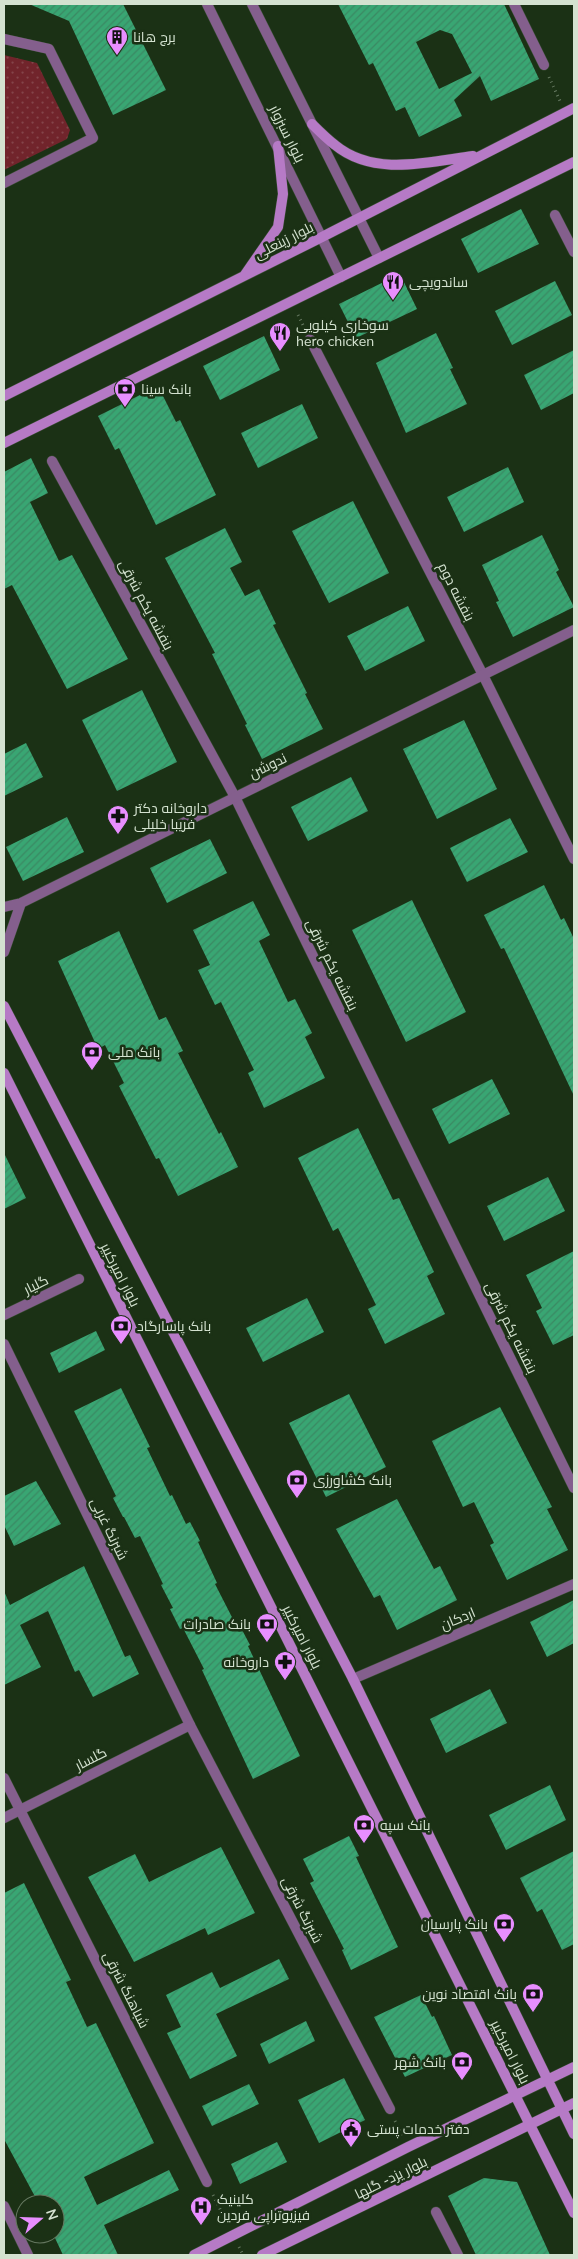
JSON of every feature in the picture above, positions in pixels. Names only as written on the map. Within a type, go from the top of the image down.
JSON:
[{"type":"main road","name":"بلوار زینعلی","points":[[4,396],[243,277],[570,110]]},
{"type":"main road","points":[[312,124],[336,146],[360,159],[401,166],[484,154]]},
{"type":"main road","points":[[243,277],[278,227],[283,194],[278,146]]},
{"type":"main road","points":[[4,443],[574,162]]},
{"type":"main road","name":"بلوار امیرکبیر","points":[[4,1006],[353,1679],[574,2134]]},
{"type":"main road","name":"بلوار امیرکبیر","points":[[4,1073],[532,2125],[574,2213]]},
{"type":"main road","points":[[548,2080],[574,2067]]},
{"type":"main road","name":"بلوار یزد- گلها","points":[[194,2255],[408,2147],[548,2080]]},
{"type":"main road","points":[[562,2109],[574,2103]]},
{"type":"main road","name":"بلوار یزد- گلها","points":[[262,2255],[562,2109]]},
{"type":"street","name":"بلوار سبزوار","points":[[207,4],[341,277]]},
{"type":"street","name":"بلوار سبزوار","points":[[252,4],[379,258]]},
{"type":"street","points":[[514,4],[544,65]]},
{"type":"street","points":[[4,39],[49,49],[93,138],[4,183]]},
{"type":"street","points":[[555,215],[574,252]]},
{"type":"street","name":"بنفشه دوم","points":[[310,339],[483,675],[574,859]]},
{"type":"street","name":"بنفشه یکم شرقی","points":[[52,461],[235,797],[574,1488]]},
{"type":"street","name":"ندوشن","points":[[4,907],[21,903],[574,630]]},
{"type":"street","points":[[4,952],[21,903]]},
{"type":"street","name":"گلیار","points":[[4,1315],[79,1279]]},
{"type":"street","name":"شبرنگ غربی","points":[[4,1344],[190,1725]]},
{"type":"street","name":"اردکان","points":[[353,1679],[574,1584]]},
{"type":"street","name":"گلسار","points":[[4,1818],[190,1725]]},
{"type":"street","name":"شبرنگ شرقی","points":[[190,1725],[390,2109]]},
{"type":"street","name":"شباهنگ شرقی","points":[[4,1778],[207,2182]]},
{"type":"street","points":[[4,2206],[28,2255]]},
{"type":"street","points":[[436,2212],[458,2255]]},
{"type":"path","points":[[544,65],[570,110]]},
{"type":"path","points":[[291,302],[310,339]]},
{"type":"path","points":[[390,2109],[408,2147]]},
{"type":"path","points":[[207,2182],[243,2255]]},
{"type":"shaded area","points":[[4,55],[37,63],[70,130],[67,139],[4,170]]},
{"type":"building","name":"برج هانا","points":[[29,4],[123,4],[166,90],[113,115],[69,21]]},
{"type":"building","points":[[338,4],[504,4],[539,79],[491,101],[480,76],[454,100],[462,116],[419,137],[405,107],[396,111],[373,63],[369,65]],"holes":[[[440,30],[452,34],[472,73],[439,89],[416,42]]]},
{"type":"building","points":[[521,209],[539,244],[478,273],[461,239]]},
{"type":"building","points":[[400,274],[417,309],[356,338],[339,304]]},
{"type":"building","points":[[555,281],[572,315],[512,345],[495,311]]},
{"type":"building","points":[[436,333],[453,368],[450,369],[467,404],[406,433],[376,363]]},
{"type":"building","points":[[264,336],[280,370],[220,400],[203,366]]},
{"type":"building","points":[[574,350],[574,393],[541,410],[524,375]]},
{"type":"building","points":[[158,386],[176,422],[180,420],[216,495],[156,525],[119,448],[115,450],[98,416]]},
{"type":"building","points":[[302,404],[318,438],[258,468],[241,433]]},
{"type":"building","points":[[31,458],[48,493],[30,502],[59,561],[72,555],[128,659],[67,689],[12,585],[4,589],[4,472]]},
{"type":"building","points":[[508,467],[524,502],[464,532],[447,497]]},
{"type":"building","points":[[353,501],[389,573],[329,603],[292,531]]},
{"type":"building","points":[[225,528],[242,562],[230,568],[245,596],[259,589],[276,624],[273,625],[323,729],[262,759],[245,725],[247,724],[212,654],[215,653],[165,558]]},
{"type":"building","points":[[542,535],[559,570],[556,572],[574,607],[513,637],[496,602],[499,601],[482,565]]},
{"type":"building","points":[[408,606],[425,641],[365,671],[347,636]]},
{"type":"building","points":[[142,690],[177,762],[117,791],[82,720]]},
{"type":"building","points":[[464,720],[497,789],[437,819],[403,749]]},
{"type":"building","points":[[26,743],[43,777],[4,796],[4,754]]},
{"type":"building","points":[[351,777],[368,811],[308,841],[291,807]]},
{"type":"building","points":[[67,817],[84,852],[23,881],[6,847]]},
{"type":"building","points":[[510,818],[528,852],[467,882],[450,848]]},
{"type":"building","points":[[210,839],[227,873],[167,903],[150,868]]},
{"type":"building","points":[[544,885],[561,920],[564,918],[574,939],[574,1096],[504,948],[501,949],[484,915]]},
{"type":"building","points":[[412,900],[466,1012],[406,1042],[352,930]]},
{"type":"building","points":[[253,901],[270,935],[259,941],[288,1002],[295,999],[312,1033],[305,1037],[325,1078],[264,1108],[248,1073],[254,1070],[221,1002],[215,1005],[198,970],[210,965],[193,930]]},
{"type":"building","points":[[119,931],[159,1020],[166,1017],[183,1051],[178,1053],[238,1167],[178,1196],[159,1158],[156,1159],[119,1086],[124,1083],[105,1045],[98,1049],[58,961]]},
{"type":"building","points":[[492,1079],[510,1114],[449,1144],[432,1109]]},
{"type":"building","points":[[358,1128],[393,1200],[399,1198],[434,1272],[427,1276],[445,1314],[385,1344],[368,1309],[376,1305],[338,1228],[333,1231],[298,1158]]},
{"type":"building","points":[[4,1153],[26,1198],[4,1209]]},
{"type":"building","points":[[548,1177],[565,1211],[504,1241],[487,1206]]},
{"type":"building","points":[[574,1251],[574,1335],[553,1345],[536,1311],[542,1308],[526,1275]]},
{"type":"building","points":[[307,1298],[324,1332],[263,1362],[246,1328]]},
{"type":"building","points":[[96,1331],[105,1350],[59,1373],[50,1353]]},
{"type":"building","points":[[121,1388],[150,1447],[147,1448],[170,1496],[172,1495],[186,1524],[190,1522],[200,1541],[198,1542],[217,1583],[215,1584],[237,1627],[240,1626],[250,1645],[248,1646],[300,1756],[253,1779],[202,1670],[204,1669],[183,1628],[180,1629],[170,1609],[173,1608],[140,1536],[135,1538],[123,1517],[113,1498],[116,1496],[74,1411]]},
{"type":"building","points":[[349,1394],[386,1467],[326,1497],[289,1423]]},
{"type":"building","points":[[500,1407],[552,1507],[547,1509],[568,1550],[507,1580],[490,1545],[494,1543],[474,1502],[463,1507],[432,1441]]},
{"type":"building","points":[[36,1481],[61,1524],[14,1546],[4,1525],[4,1496]]},
{"type":"building","points":[[397,1499],[434,1569],[440,1566],[457,1600],[397,1630],[380,1595],[374,1598],[336,1529]]},
{"type":"building","points":[[84,1566],[125,1657],[130,1655],[139,1674],[93,1697],[79,1670],[75,1672],[48,1611],[20,1625],[41,1667],[4,1685],[4,1591],[10,1605]]},
{"type":"building","points":[[574,1600],[574,1643],[547,1657],[530,1622]]},
{"type":"building","points":[[490,1689],[507,1723],[446,1753],[430,1719]]},
{"type":"building","points":[[550,1785],[566,1820],[506,1850],[489,1815]]},
{"type":"building","points":[[349,1836],[359,1856],[356,1857],[398,1947],[351,1970],[342,1950],[344,1949],[310,1883],[314,1881],[303,1859]]},
{"type":"building","points":[[221,1847],[255,1913],[208,1935],[205,1928],[134,1962],[88,1877],[135,1854],[149,1882]]},
{"type":"building","points":[[574,1851],[574,1944],[562,1950],[542,1909],[537,1912],[520,1878]]},
{"type":"building","points":[[24,1883],[71,1980],[66,1982],[87,2027],[96,2023],[154,2143],[84,2177],[97,2205],[169,2170],[179,2190],[104,2225],[118,2255],[63,2255],[58,2244],[65,2244],[65,2194],[34,2194],[4,2139],[4,1893]]},
{"type":"building","points":[[279,1959],[289,1979],[216,2014],[237,2056],[190,2079],[167,2033],[181,2027],[166,1995],[212,1972],[220,1988]]},
{"type":"building","points":[[421,1995],[432,2017],[434,2016],[452,2055],[405,2077],[374,2017]]},
{"type":"building","points":[[306,2021],[315,2041],[269,2064],[260,2044]]},
{"type":"building","points":[[344,2078],[365,2120],[319,2143],[298,2100]]},
{"type":"building","points":[[249,2084],[259,2104],[212,2126],[202,2106]]},
{"type":"building","points":[[277,2142],[287,2162],[240,2184],[231,2164]]},
{"type":"building","points":[[484,2178],[517,2182],[550,2255],[476,2255],[448,2196]]},
{"type":"place","name":"برج هانا","points":[[117,56]]},
{"type":"place","name":"ساندویچی","points":[[393,301]]},
{"type":"place","name":"سوخاری کیلویی hero chicken","points":[[280,352]]},
{"type":"place","name":"بانک سینا","points":[[125,408]]},
{"type":"place","name":"داروخانه دکتر فریبا خلیلی","points":[[118,835]]},
{"type":"place","name":"بانک ملی","points":[[92,1071]]},
{"type":"place","name":"بانک پاسارگاد","points":[[121,1345]]},
{"type":"place","name":"بانک کشاورزی","points":[[297,1499]]},
{"type":"place","name":"بانک صادرات","points":[[267,1643]]},
{"type":"place","name":"داروخانه","points":[[285,1681]]},
{"type":"place","name":"بانک سپه","points":[[364,1844]]},
{"type":"place","name":"بانک پارسیان","points":[[504,1943]]},
{"type":"place","name":"بانک اقتصاد نوین","points":[[533,2013]]},
{"type":"place","name":"بانک شهر","points":[[462,2081]]},
{"type":"place","name":"دفتر خدمات پستی","points":[[351,2148]]},
{"type":"place","name":"کلینیک فیزیوتراپی فردین","points":[[201,2226]]}]
